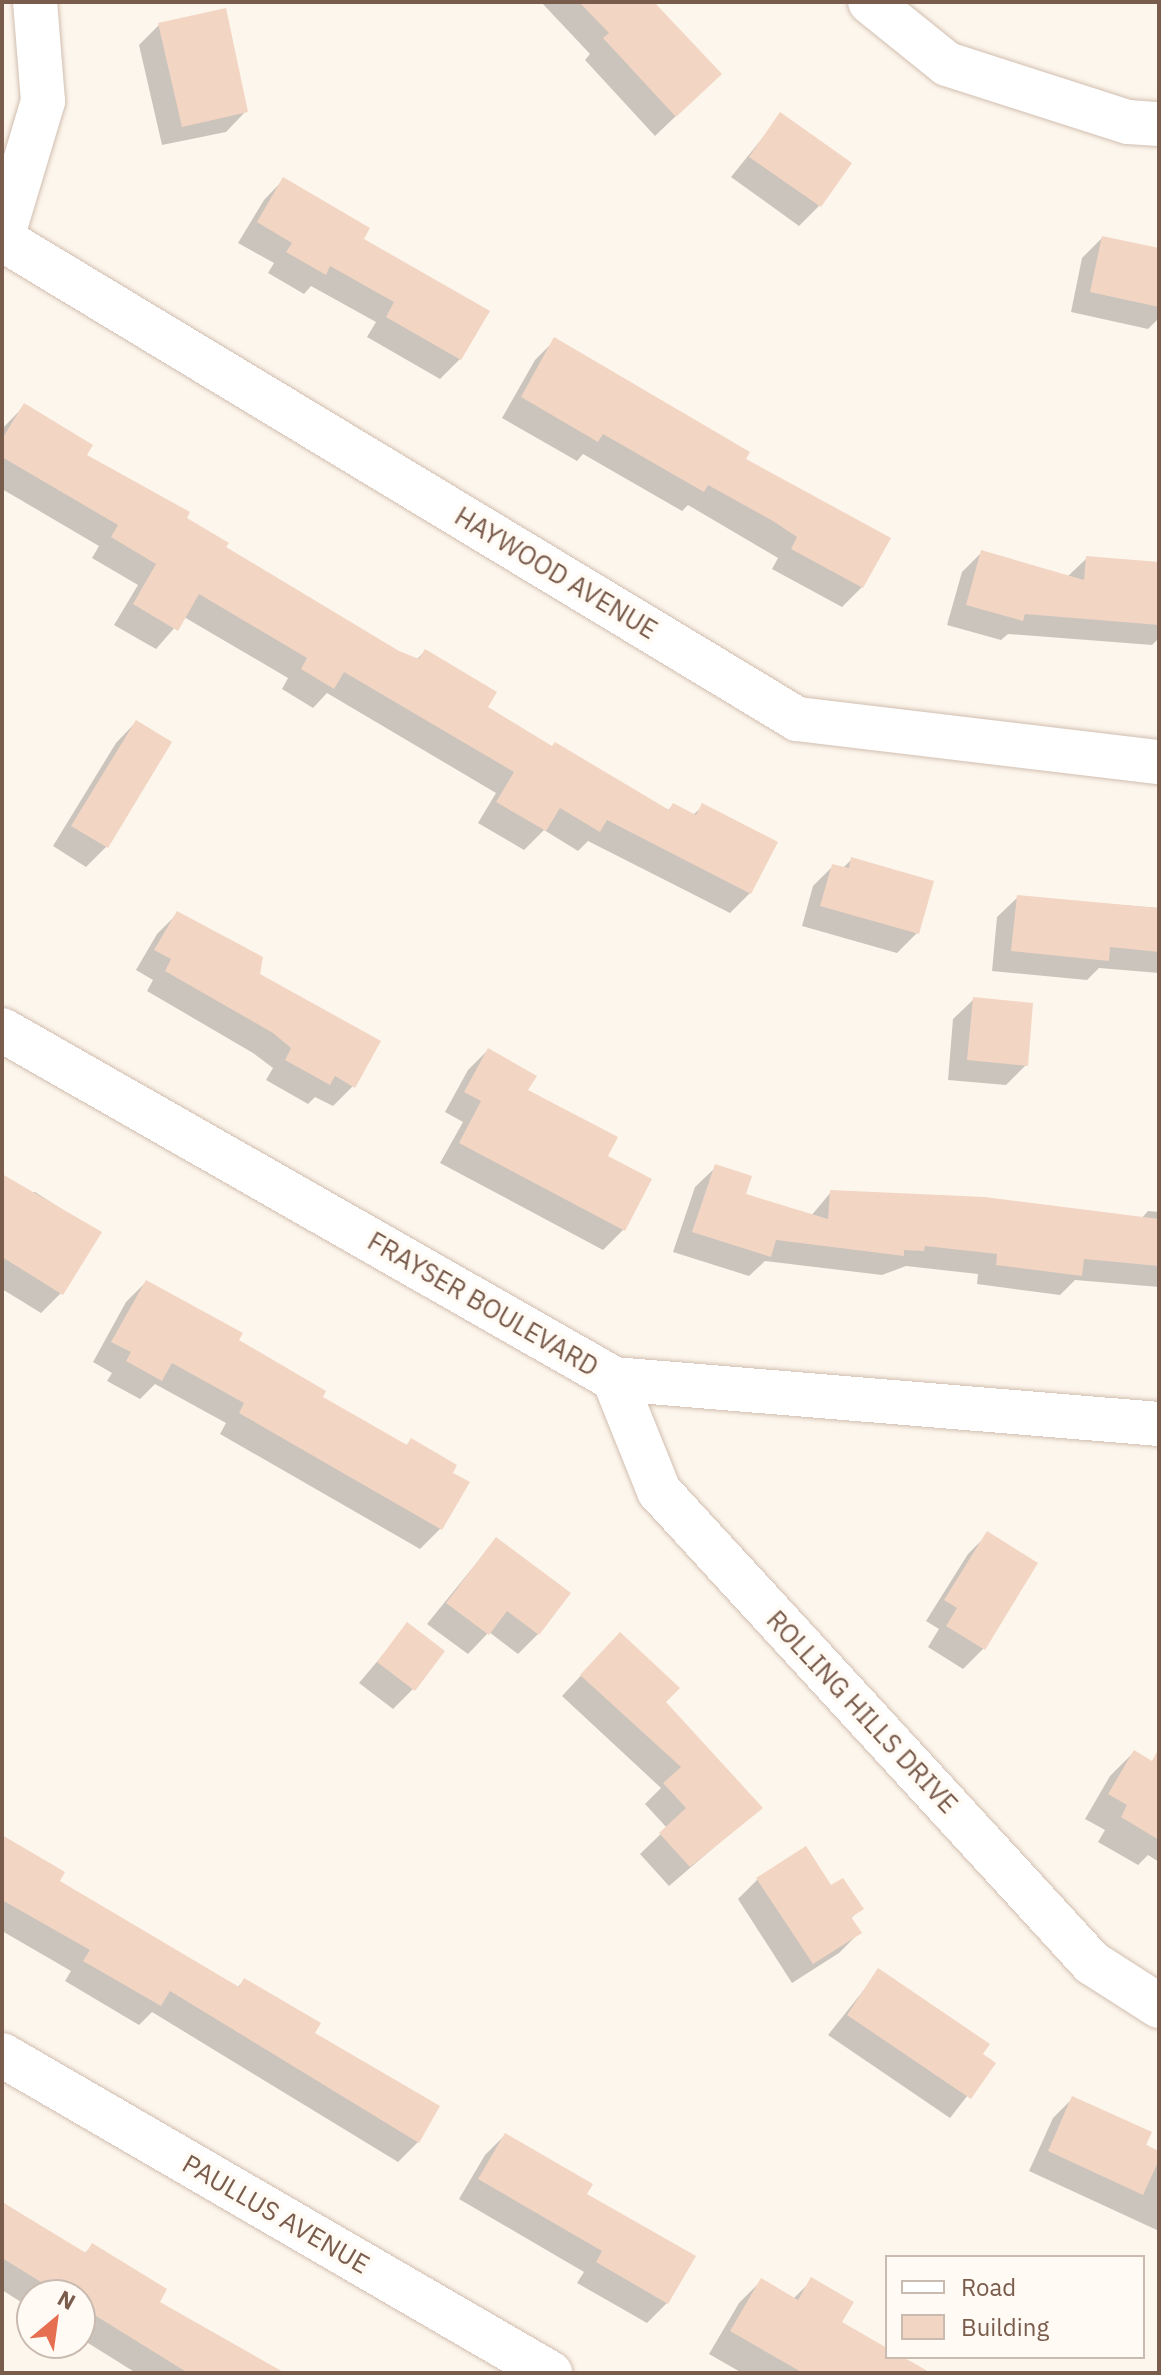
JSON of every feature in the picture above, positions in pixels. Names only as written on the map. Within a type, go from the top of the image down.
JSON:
[{"type":"street","points":[[2,239],[43,101],[35,2]]},
{"type":"street","points":[[870,2],[947,64],[1128,122],[1159,124]]},
{"type":"street","name":"HAYWOOD AVENUE","points":[[2,239],[797,719],[1159,762]]},
{"type":"street","name":"FRAYSER BOULEVARD","points":[[2,1030],[614,1379],[1159,1424]]},
{"type":"street","name":"ROLLING HILLS DRIVE","points":[[614,1379],[659,1491],[1092,1963],[1159,2006]]},
{"type":"street","name":"PAULLUS AVENUE","points":[[2,2055],[550,2373]]},
{"type":"building","points":[[579,2],[654,2],[722,74],[676,117],[603,38],[609,33]]},
{"type":"building","points":[[226,8],[248,112],[182,127],[158,23]]},
{"type":"building","points":[[780,112],[852,163],[821,207],[749,157]]},
{"type":"building","points":[[283,177],[370,228],[364,239],[490,311],[461,360],[386,317],[394,302],[330,266],[326,275],[286,252],[292,243],[257,222]]},
{"type":"building","points":[[1102,236],[1159,248],[1159,307],[1090,292]]},
{"type":"building","points":[[554,337],[750,452],[746,459],[891,538],[863,588],[791,549],[797,537],[773,521],[708,485],[704,492],[603,434],[598,442],[521,397]]},
{"type":"building","points":[[24,403],[93,445],[87,455],[190,512],[187,518],[229,543],[226,547],[399,651],[419,659],[425,649],[497,692],[488,707],[552,746],[555,742],[669,810],[673,803],[696,815],[702,803],[778,842],[751,894],[607,820],[600,832],[560,808],[546,831],[496,802],[514,772],[344,672],[334,689],[301,669],[307,658],[199,594],[178,631],[133,604],[156,564],[111,537],[118,525],[2,457],[2,439]]},
{"type":"building","points":[[981,550],[1084,580],[1086,556],[1159,562],[1159,625],[1025,614],[1023,621],[966,605]]},
{"type":"building","points":[[136,720],[172,742],[108,848],[71,826]]},
{"type":"building","points":[[851,857],[934,881],[919,934],[820,906],[832,864],[849,868]]},
{"type":"building","points":[[1017,895],[1159,908],[1159,952],[1110,947],[1109,961],[1011,951]]},
{"type":"building","points":[[177,911],[263,957],[260,974],[381,1041],[355,1088],[335,1076],[330,1085],[285,1060],[291,1048],[273,1033],[165,971],[171,959],[154,950]]},
{"type":"building","points":[[973,997],[1033,1003],[1028,1066],[967,1060]]},
{"type":"building","points":[[488,1048],[537,1076],[528,1090],[618,1137],[608,1156],[652,1179],[625,1231],[459,1143],[481,1101],[464,1092]]},
{"type":"building","points":[[715,1164],[752,1176],[746,1194],[828,1219],[830,1190],[984,1197],[1159,1219],[1159,1266],[1084,1259],[1082,1276],[996,1265],[997,1254],[925,1246],[924,1251],[904,1250],[904,1256],[776,1240],[771,1257],[692,1232]]},
{"type":"building","points":[[2,1174],[102,1232],[63,1295],[2,1257]]},
{"type":"building","points":[[146,1280],[243,1333],[239,1340],[326,1391],[323,1397],[407,1445],[411,1438],[457,1465],[453,1473],[470,1482],[442,1530],[239,1413],[244,1403],[172,1363],[162,1381],[126,1361],[131,1352],[111,1342]]},
{"type":"building","points":[[987,1531],[1038,1563],[985,1650],[946,1626],[957,1608],[944,1600]]},
{"type":"building","points":[[496,1537],[571,1593],[539,1635],[507,1611],[489,1635],[446,1603]]},
{"type":"building","points":[[407,1622],[445,1651],[415,1691],[377,1662]]},
{"type":"building","points":[[620,1632],[680,1688],[666,1702],[763,1808],[690,1867],[659,1833],[686,1808],[663,1783],[681,1767],[580,1675]]},
{"type":"building","points":[[1159,1748],[1159,1840],[1121,1817],[1127,1805],[1108,1794],[1134,1750],[1152,1761]]},
{"type":"building","points":[[2,1835],[65,1872],[60,1881],[239,1987],[244,1978],[321,2023],[315,2033],[440,2106],[419,2143],[170,1991],[161,2006],[83,1961],[90,1950],[2,1900]]},
{"type":"building","points":[[806,1846],[831,1885],[843,1878],[864,1909],[851,1917],[862,1933],[813,1964],[756,1878]]},
{"type":"building","points":[[878,1968],[990,2044],[983,2054],[996,2063],[971,2099],[847,2015]]},
{"type":"building","points":[[1072,2096],[1152,2132],[1146,2145],[1159,2151],[1159,2160],[1143,2195],[1048,2151]]},
{"type":"building","points":[[505,2133],[593,2184],[587,2194],[696,2256],[668,2304],[596,2262],[602,2251],[478,2179]]},
{"type":"building","points":[[2,2202],[86,2253],[92,2243],[167,2289],[160,2302],[285,2373],[188,2373],[96,2316],[96,2279],[36,2279],[2,2258]]},
{"type":"building","points":[[811,2277],[854,2302],[842,2322],[885,2347],[885,2359],[906,2359],[931,2373],[803,2373],[730,2331],[761,2278],[798,2300]]}]
